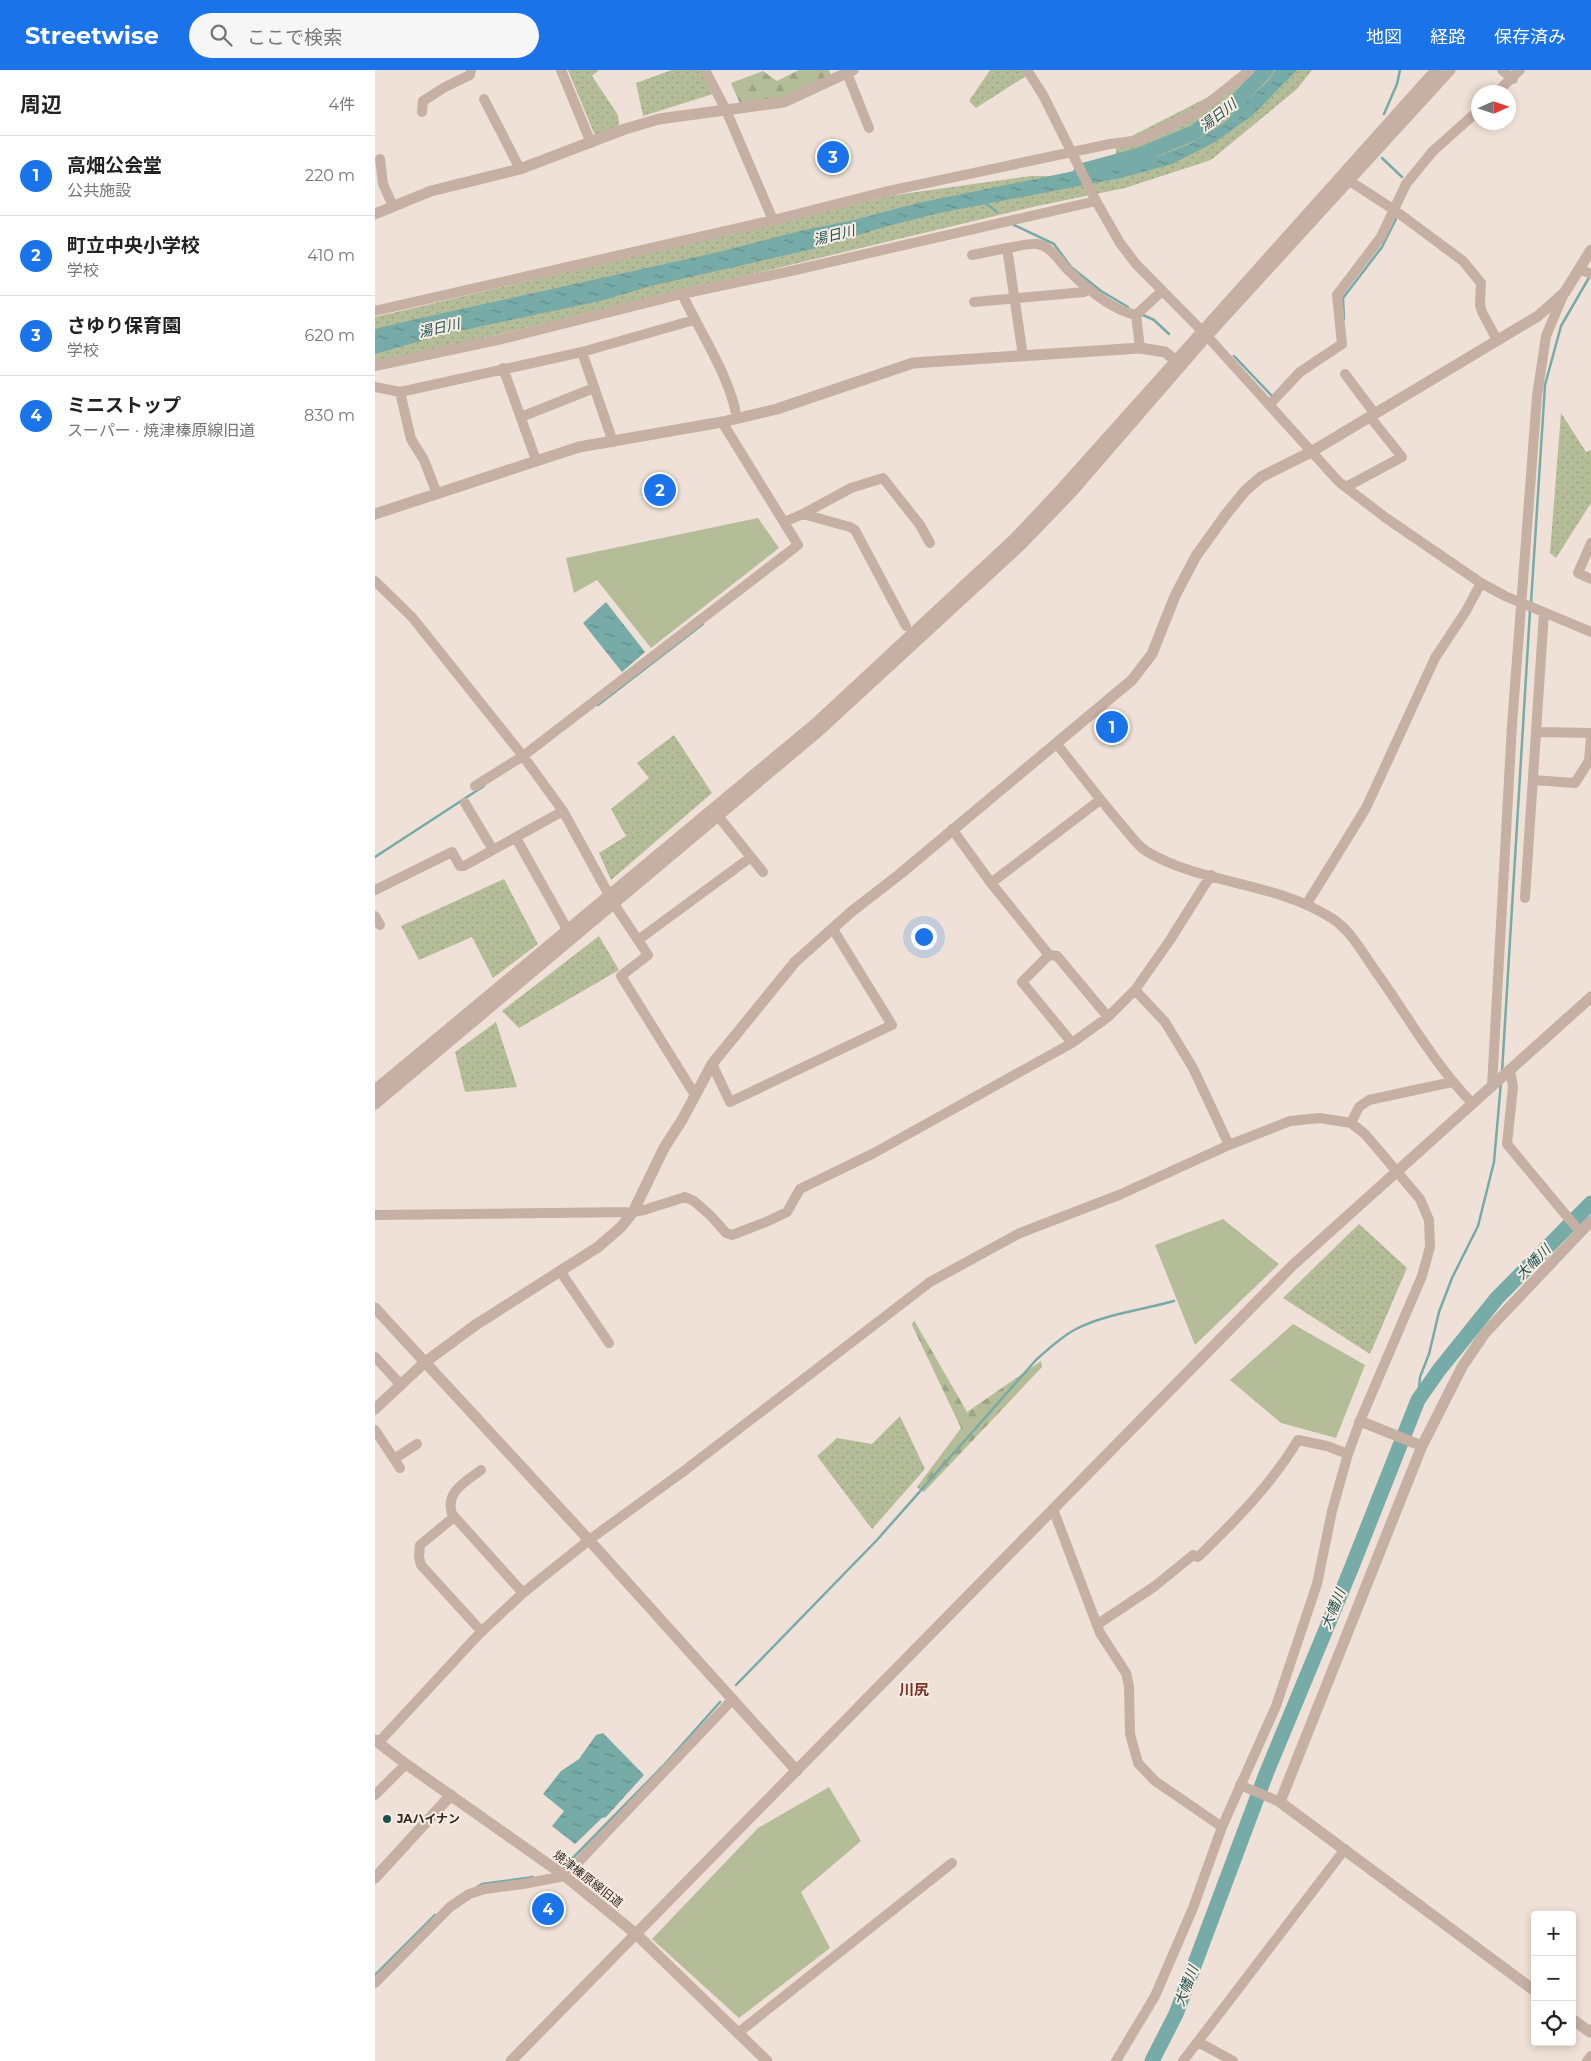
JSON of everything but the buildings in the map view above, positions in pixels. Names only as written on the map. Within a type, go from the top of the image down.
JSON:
[{"type":"street","points":[[422,112],[423,101],[445,87],[470,75],[471,70]]},
{"type":"street","points":[[561,70],[591,143]]},
{"type":"street","points":[[705,70],[726,110],[773,220]]},
{"type":"street","points":[[1027,70],[1043,95],[1095,200],[1120,242],[1136,264],[1204,333],[1339,482],[1386,518],[1481,583],[1522,603],[1591,632]]},
{"type":"street","points":[[375,312],[773,220],[884,192],[1110,144],[1140,140],[1196,113],[1251,70]]},
{"type":"street","points":[[375,1090],[567,929],[612,899],[718,816],[819,731],[1021,545],[1072,492],[1204,333],[1436,70]]},
{"type":"street","points":[[375,1104],[816,723],[1015,538],[1062,488],[1175,360],[1204,333],[1450,70]]},
{"type":"street","points":[[1502,70],[1513,79]]},
{"type":"street","points":[[1506,85],[1520,70]]},
{"type":"street","points":[[375,214],[431,191],[520,169],[625,129],[659,119],[784,102],[850,71],[869,128]]},
{"type":"street","points":[[484,99],[520,169]]},
{"type":"street","points":[[1269,405],[1300,372],[1342,339],[1337,295],[1381,237],[1406,184],[1433,150],[1471,117]]},
{"type":"street","points":[[380,160],[383,184],[393,206]]},
{"type":"street","points":[[1348,180],[1393,209],[1463,262],[1481,283],[1480,305],[1497,340]]},
{"type":"street","points":[[375,366],[502,339],[682,294],[791,271],[1095,200]]},
{"type":"street","points":[[972,255],[1038,244],[1056,256],[1088,288],[1111,304],[1136,315]]},
{"type":"street","points":[[1007,248],[1023,356]]},
{"type":"street","points":[[375,1409],[424,1363],[474,1326],[598,1247],[621,1227],[633,1212],[664,1148],[682,1120],[712,1064],[795,962],[851,912],[1120,691],[1152,654],[1175,596],[1196,556],[1245,491],[1261,477],[1311,452],[1538,316],[1585,272],[1591,250]]},
{"type":"street","points":[[975,302],[1084,292],[1088,288]]},
{"type":"street","points":[[1136,315],[1162,291]]},
{"type":"street","points":[[1494,1084],[1522,603],[1537,396],[1546,336],[1565,292]]},
{"type":"street","points":[[682,294],[723,374],[735,404],[737,419]]},
{"type":"street","points":[[1136,315],[1140,348]]},
{"type":"street","points":[[375,387],[400,392],[582,352],[694,320]]},
{"type":"street","points":[[376,512],[579,447],[722,422],[777,409],[913,363],[1140,348],[1165,352],[1175,360]]},
{"type":"street","points":[[582,352],[613,442]]},
{"type":"street","points":[[503,368],[536,460]]},
{"type":"street","points":[[1345,374],[1402,457],[1346,487]]},
{"type":"street","points":[[521,417],[594,388]]},
{"type":"street","points":[[400,392],[411,438],[424,460],[437,494]]},
{"type":"street","points":[[475,786],[523,756],[798,545],[722,422]]},
{"type":"street","points":[[784,522],[851,488],[883,478],[920,525],[929,543]]},
{"type":"street","points":[[803,514],[851,527],[855,530],[906,626]]},
{"type":"street","points":[[1591,543],[1577,572],[1591,579]]},
{"type":"street","points":[[375,580],[412,618],[523,756],[563,811],[612,899],[648,955],[621,976],[695,1095]]},
{"type":"street","points":[[1307,905],[1366,808],[1435,658],[1466,611],[1481,583]]},
{"type":"street","points":[[1525,898],[1536,732],[1541,611]]},
{"type":"street","points":[[1536,732],[1591,733]]},
{"type":"street","points":[[1533,780],[1575,784],[1589,761],[1591,737]]},
{"type":"street","points":[[1057,743],[1100,800],[1143,850],[1172,865],[1268,890],[1307,905],[1335,920],[1351,936],[1452,1082],[1473,1103]]},
{"type":"street","points":[[991,883],[1100,800]]},
{"type":"street","points":[[465,803],[493,850]]},
{"type":"street","points":[[375,890],[452,852],[460,866],[464,866],[563,811]]},
{"type":"street","points":[[718,816],[763,872]]},
{"type":"street","points":[[952,829],[991,883],[1049,955],[1057,956],[1108,1017]]},
{"type":"street","points":[[516,838],[567,929]]},
{"type":"street","points":[[638,940],[751,857]]},
{"type":"street","points":[[375,1215],[633,1212],[685,1197],[694,1201],[711,1216],[726,1234],[732,1235],[766,1222],[787,1212],[800,1189],[873,1153],[1072,1043],[1108,1017],[1135,990],[1170,940],[1211,875]]},
{"type":"street","points":[[712,1064],[730,1102],[892,1025],[833,929]]},
{"type":"street","points":[[1049,955],[1022,982],[1072,1043]]},
{"type":"street","points":[[1135,990],[1165,1022],[1193,1068],[1229,1145]]},
{"type":"street","points":[[511,2061],[1293,1265],[1591,997]]},
{"type":"street","points":[[1509,1072],[1513,1087],[1507,1144],[1580,1232]]},
{"type":"street","points":[[1351,1123],[1359,1107],[1369,1100],[1452,1082]]},
{"type":"street","points":[[377,1741],[482,1632],[523,1593],[589,1540],[684,1471],[930,1282],[1020,1233],[1119,1195],[1229,1145],[1290,1121],[1320,1118],[1351,1123],[1365,1134],[1420,1199],[1429,1220],[1430,1247],[1422,1276],[1360,1421],[1348,1454],[1332,1511],[1317,1584],[1305,1625],[1276,1706],[1244,1787],[1222,1827],[1193,1908],[1155,1996],[1116,2061]]},
{"type":"street","points":[[1280,1802],[1422,1446],[1462,1367],[1485,1333],[1591,1221]]},
{"type":"street","points":[[560,1271],[609,1344]]},
{"type":"street","points":[[375,1308],[589,1540],[797,1771]]},
{"type":"street","points":[[375,1357],[401,1385]]},
{"type":"street","points":[[1360,1421],[1422,1446]]},
{"type":"street","points":[[375,1430],[397,1464],[417,1444]]},
{"type":"street","points":[[1098,1624],[1155,1586],[1193,1555],[1198,1557],[1242,1515],[1282,1466],[1298,1440],[1327,1446],[1348,1454]]},
{"type":"street","points":[[481,1470],[453,1491],[449,1504],[454,1516],[523,1593]]},
{"type":"street","points":[[1053,1509],[1100,1633],[1126,1672],[1129,1686],[1129,1734],[1139,1763],[1155,1781],[1222,1827]]},
{"type":"street","points":[[454,1516],[421,1545],[419,1557],[421,1565],[482,1632]]},
{"type":"street","points":[[375,1983],[450,1908],[469,1894],[485,1889],[565,1876],[607,1834],[733,1699]]},
{"type":"street","name":"焼津榛原線旧道","points":[[377,1741],[406,1764],[565,1876],[636,1934],[767,2061]]},
{"type":"street","points":[[375,1795],[406,1764]]},
{"type":"street","points":[[1244,1787],[1280,1802],[1531,1988]]},
{"type":"street","points":[[375,1878],[451,1795]]},
{"type":"street","points":[[1183,2061],[1345,1849]]},
{"type":"street","points":[[738,2033],[952,1863]]},
{"type":"street","points":[[1576,2022],[1591,2032]]},
{"type":"street","points":[[1198,2042],[1233,2061]]},
{"type":"street","points":[[1587,2061],[1591,2056]]},
{"type":"green space","points":[[568,70],[599,70],[592,76],[618,115],[619,125],[596,138]]},
{"type":"green space","points":[[672,70],[702,70],[713,94],[643,116],[636,83]]},
{"type":"green space","points":[[799,70],[829,70],[831,75],[780,98],[741,106],[731,83],[763,71],[777,81]]},
{"type":"green space","points":[[990,70],[1023,70],[1026,76],[976,108],[969,101]]},
{"type":"green space","points":[[1243,70],[1312,70],[1297,89],[1211,160],[1125,188],[1037,206],[375,364],[375,317],[888,196],[1031,176],[1051,176],[1116,162],[1116,144],[1222,90]]},
{"type":"green space","points":[[1561,413],[1586,452],[1591,450],[1591,503],[1556,558],[1550,553]]},
{"type":"green space","points":[[758,518],[779,548],[651,648],[597,580],[574,593],[566,558]]},
{"type":"green space","points":[[674,735],[712,793],[611,880],[599,853],[626,836],[611,809],[649,778],[637,763]]},
{"type":"green space","points":[[504,879],[538,944],[493,978],[472,937],[419,960],[401,926]]},
{"type":"green space","points":[[599,936],[619,970],[519,1028],[502,1011]]},
{"type":"green space","points":[[496,1022],[517,1087],[465,1092],[455,1052]]},
{"type":"green space","points":[[1223,1219],[1279,1264],[1195,1345],[1155,1245]]},
{"type":"green space","points":[[1359,1224],[1407,1268],[1370,1354],[1283,1298]]},
{"type":"green space","points":[[914,1320],[967,1412],[1041,1361],[1042,1367],[924,1492],[917,1487],[961,1428],[912,1325]]},
{"type":"green space","points":[[1293,1324],[1365,1365],[1336,1438],[1281,1423],[1230,1380]]},
{"type":"green space","points":[[900,1416],[925,1469],[872,1529],[817,1456],[837,1438],[872,1444]]},
{"type":"green space","points":[[829,1787],[861,1841],[801,1892],[830,1948],[739,2018],[652,1939],[758,1828]]},
{"type":"water","points":[[1276,70],[1297,70],[1253,115],[1215,142],[1172,164],[1121,178],[939,213],[884,227],[817,248],[651,286],[600,301],[445,334],[375,354],[375,329],[719,252],[918,203],[1099,166],[1159,156],[1190,144],[1225,122],[1268,81]]},
{"type":"water","points":[[606,602],[645,652],[622,672],[583,623]]},
{"type":"water","points":[[603,1733],[644,1775],[606,1817],[602,1818],[575,1844],[552,1826],[564,1811],[543,1794],[561,1771],[579,1759],[596,1735]]},
{"type":"waterway","name":"湯日川","points":[[1081,171],[1140,155],[1193,133],[1234,104],[1266,70]]},
{"type":"waterway","points":[[1384,114],[1397,84],[1400,70]]},
{"type":"waterway","points":[[1382,158],[1402,177]]},
{"type":"waterway","points":[[985,203],[996,211]]},
{"type":"waterway","points":[[1344,319],[1343,298],[1382,247],[1396,219]]},
{"type":"waterway","points":[[1012,224],[1054,244],[1071,267],[1101,291],[1128,307]]},
{"type":"waterway","points":[[1531,603],[1545,385],[1561,326],[1590,276]]},
{"type":"waterway","points":[[1143,315],[1154,320],[1169,334]]},
{"type":"waterway","points":[[1234,356],[1273,397]]},
{"type":"waterway","points":[[1502,1072],[1530,611]]},
{"type":"waterway","points":[[598,705],[703,624]]},
{"type":"waterway","points":[[375,857],[484,786]]},
{"type":"waterway","points":[[1418,1400],[1420,1377],[1429,1354],[1439,1312],[1452,1278],[1478,1226],[1494,1162],[1501,1082]]},
{"type":"waterway","name":"大幡川","points":[[1152,2061],[1176,2014],[1266,1774],[1351,1569],[1418,1400],[1439,1370],[1497,1298],[1591,1203]]},
{"type":"waterway","points":[[736,1685],[877,1540],[1036,1360],[1055,1343],[1087,1324],[1111,1316],[1174,1301]]},
{"type":"waterway","points":[[564,1867],[664,1765],[720,1702]]},
{"type":"waterway","points":[[477,1887],[482,1884],[533,1877]]},
{"type":"waterway","points":[[375,1975],[435,1915]]},
{"type":"place","name":"さゆり保育園","points":[[833,157]]},
{"type":"place","name":"町立中央小学校","points":[[660,490]]},
{"type":"place","name":"高畑公会堂","points":[[1112,727]]},
{"type":"place","name":"JAハイナン","points":[[387,1819]]},
{"type":"place","name":"ミニストップ","points":[[548,1909]]},
{"type":"district","name":"川尻","points":[[914,1690]]}]
